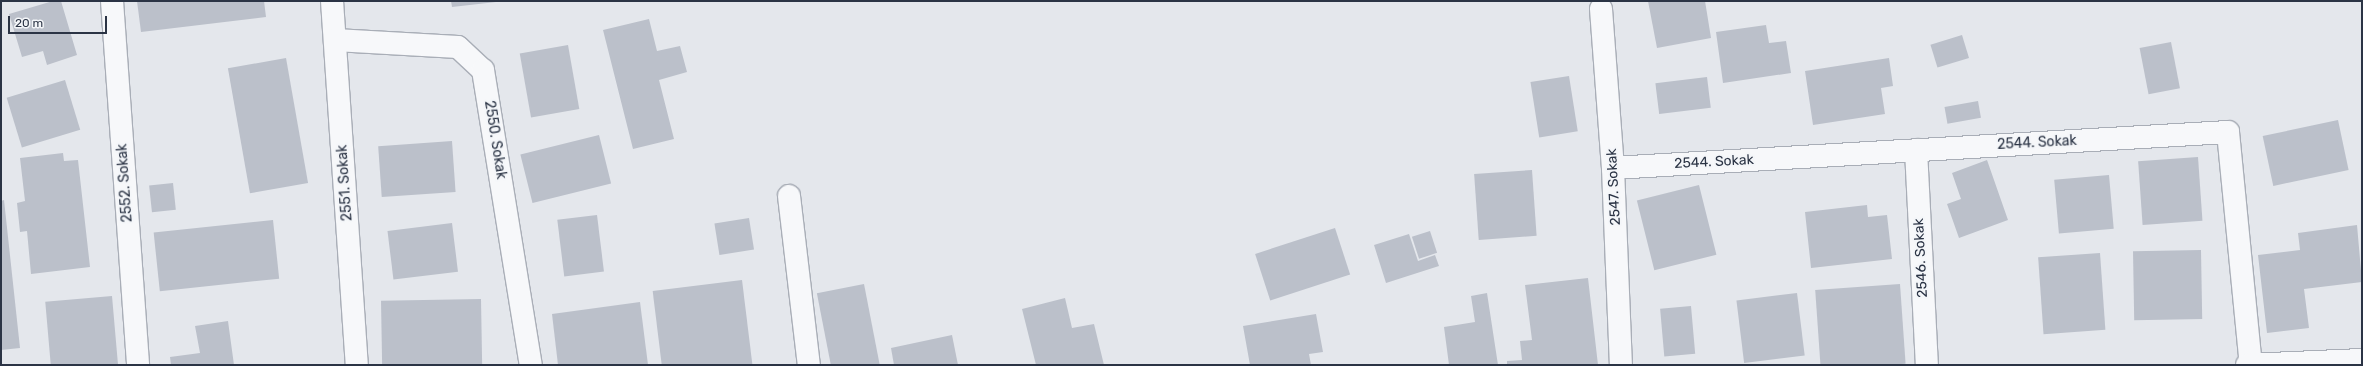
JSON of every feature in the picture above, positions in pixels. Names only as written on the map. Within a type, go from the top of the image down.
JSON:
[{"type":"street","name":"2552. Sokak","points":[[112,1],[138,365]]},
{"type":"street","name":"2551. Sokak","points":[[332,1],[357,365]]},
{"type":"street","name":"2547. Sokak","points":[[1601,9],[1613,168],[1621,365]]},
{"type":"street","name":"2550. Sokak","points":[[335,40],[458,47],[483,70],[531,365]]},
{"type":"street","name":"2544. Sokak","points":[[1613,168],[2228,132],[2251,364]]},
{"type":"street","name":"2546. Sokak","points":[[1916,150],[1927,365]]},
{"type":"street","points":[[789,196],[809,365]]},
{"type":"street","points":[[2247,365],[2362,360]]},
{"type":"building","points":[[53,1],[61,1],[77,55],[47,65],[43,51],[22,57],[9,14]]},
{"type":"building","points":[[137,1],[264,1],[266,17],[141,32]]},
{"type":"building","points":[[451,1],[495,1],[496,2],[452,7]]},
{"type":"building","points":[[1648,1],[1705,1],[1711,38],[1657,48]]},
{"type":"building","points":[[649,19],[657,51],[680,46],[687,72],[659,80],[674,139],[633,149],[603,30]]},
{"type":"building","points":[[1766,25],[1769,43],[1786,41],[1791,73],[1723,83],[1716,32]]},
{"type":"building","points":[[1962,35],[1969,58],[1937,68],[1930,45]]},
{"type":"building","points":[[2171,42],[2180,88],[2149,94],[2140,48]]},
{"type":"building","points":[[568,45],[579,109],[531,118],[520,54]]},
{"type":"building","points":[[286,58],[308,183],[250,193],[228,68]]},
{"type":"building","points":[[1889,58],[1893,86],[1881,88],[1885,114],[1813,125],[1805,71]]},
{"type":"building","points":[[1569,76],[1578,131],[1539,137],[1530,82]]},
{"type":"building","points":[[1707,77],[1711,108],[1659,114],[1655,83]]},
{"type":"building","points":[[65,80],[80,130],[22,148],[7,98]]},
{"type":"building","points":[[1978,101],[1981,118],[1947,124],[1945,107]]},
{"type":"building","points":[[2338,120],[2349,170],[2273,186],[2263,136]]},
{"type":"building","points":[[599,135],[611,184],[533,203],[520,155]]},
{"type":"building","points":[[452,141],[456,192],[382,197],[378,146]]},
{"type":"building","points":[[63,153],[64,161],[78,160],[90,267],[31,274],[27,231],[20,232],[17,203],[25,201],[20,158]]},
{"type":"building","points":[[2198,157],[2202,221],[2143,225],[2138,161]]},
{"type":"building","points":[[1987,160],[2008,220],[1959,238],[1947,204],[1961,199],[1952,173]]},
{"type":"building","points":[[1532,170],[1537,236],[1479,240],[1474,174]]},
{"type":"building","points":[[2109,175],[2114,229],[2059,234],[2054,180]]},
{"type":"building","points":[[173,183],[176,210],[152,212],[149,186]]},
{"type":"building","points":[[1699,185],[1716,255],[1654,270],[1637,200]]},
{"type":"building","points":[[4,200],[20,348],[1,350],[1,201]]},
{"type":"building","points":[[1867,205],[1868,217],[1887,215],[1892,259],[1811,268],[1805,212]]},
{"type":"building","points":[[597,215],[604,272],[564,276],[557,220]]},
{"type":"building","points":[[749,218],[754,250],[719,255],[714,223]]},
{"type":"building","points":[[273,220],[279,279],[160,291],[154,233]]},
{"type":"building","points":[[452,223],[458,272],[393,280],[387,231]]},
{"type":"building","points":[[2357,225],[2362,282],[2304,289],[2309,328],[2267,333],[2258,255],[2300,250],[2298,233]]},
{"type":"building","points":[[1335,228],[1350,275],[1270,301],[1255,254]]},
{"type":"building","points":[[1430,231],[1437,253],[1419,259],[1412,237]]},
{"type":"building","points":[[1409,234],[1418,261],[1435,255],[1439,266],[1386,283],[1374,245]]},
{"type":"building","points":[[2201,250],[2202,319],[2134,320],[2133,251]]},
{"type":"building","points":[[2100,253],[2105,330],[2044,334],[2038,257]]},
{"type":"building","points":[[1588,278],[1598,365],[1507,365],[1507,361],[1522,360],[1520,341],[1532,340],[1525,285]]},
{"type":"building","points":[[742,280],[752,365],[662,365],[653,291]]},
{"type":"building","points":[[864,284],[880,365],[831,365],[817,293]]},
{"type":"building","points":[[1900,284],[1906,364],[1820,365],[1815,290]]},
{"type":"building","points":[[1487,293],[1498,365],[1449,365],[1444,327],[1475,322],[1471,296]]},
{"type":"building","points":[[1797,293],[1805,356],[1744,363],[1736,300]]},
{"type":"building","points":[[112,296],[118,365],[51,365],[45,302]]},
{"type":"building","points":[[1065,298],[1072,328],[1094,324],[1104,365],[1036,365],[1022,309]]},
{"type":"building","points":[[481,299],[482,364],[382,365],[381,301]]},
{"type":"building","points":[[640,302],[648,365],[558,365],[552,314]]},
{"type":"building","points":[[1691,306],[1695,354],[1664,357],[1660,309]]},
{"type":"building","points":[[1316,314],[1323,352],[1309,354],[1311,365],[1250,365],[1243,326]]},
{"type":"building","points":[[228,321],[234,365],[171,365],[170,357],[200,353],[195,326]]},
{"type":"building","points":[[952,335],[958,365],[894,365],[891,348]]}]
